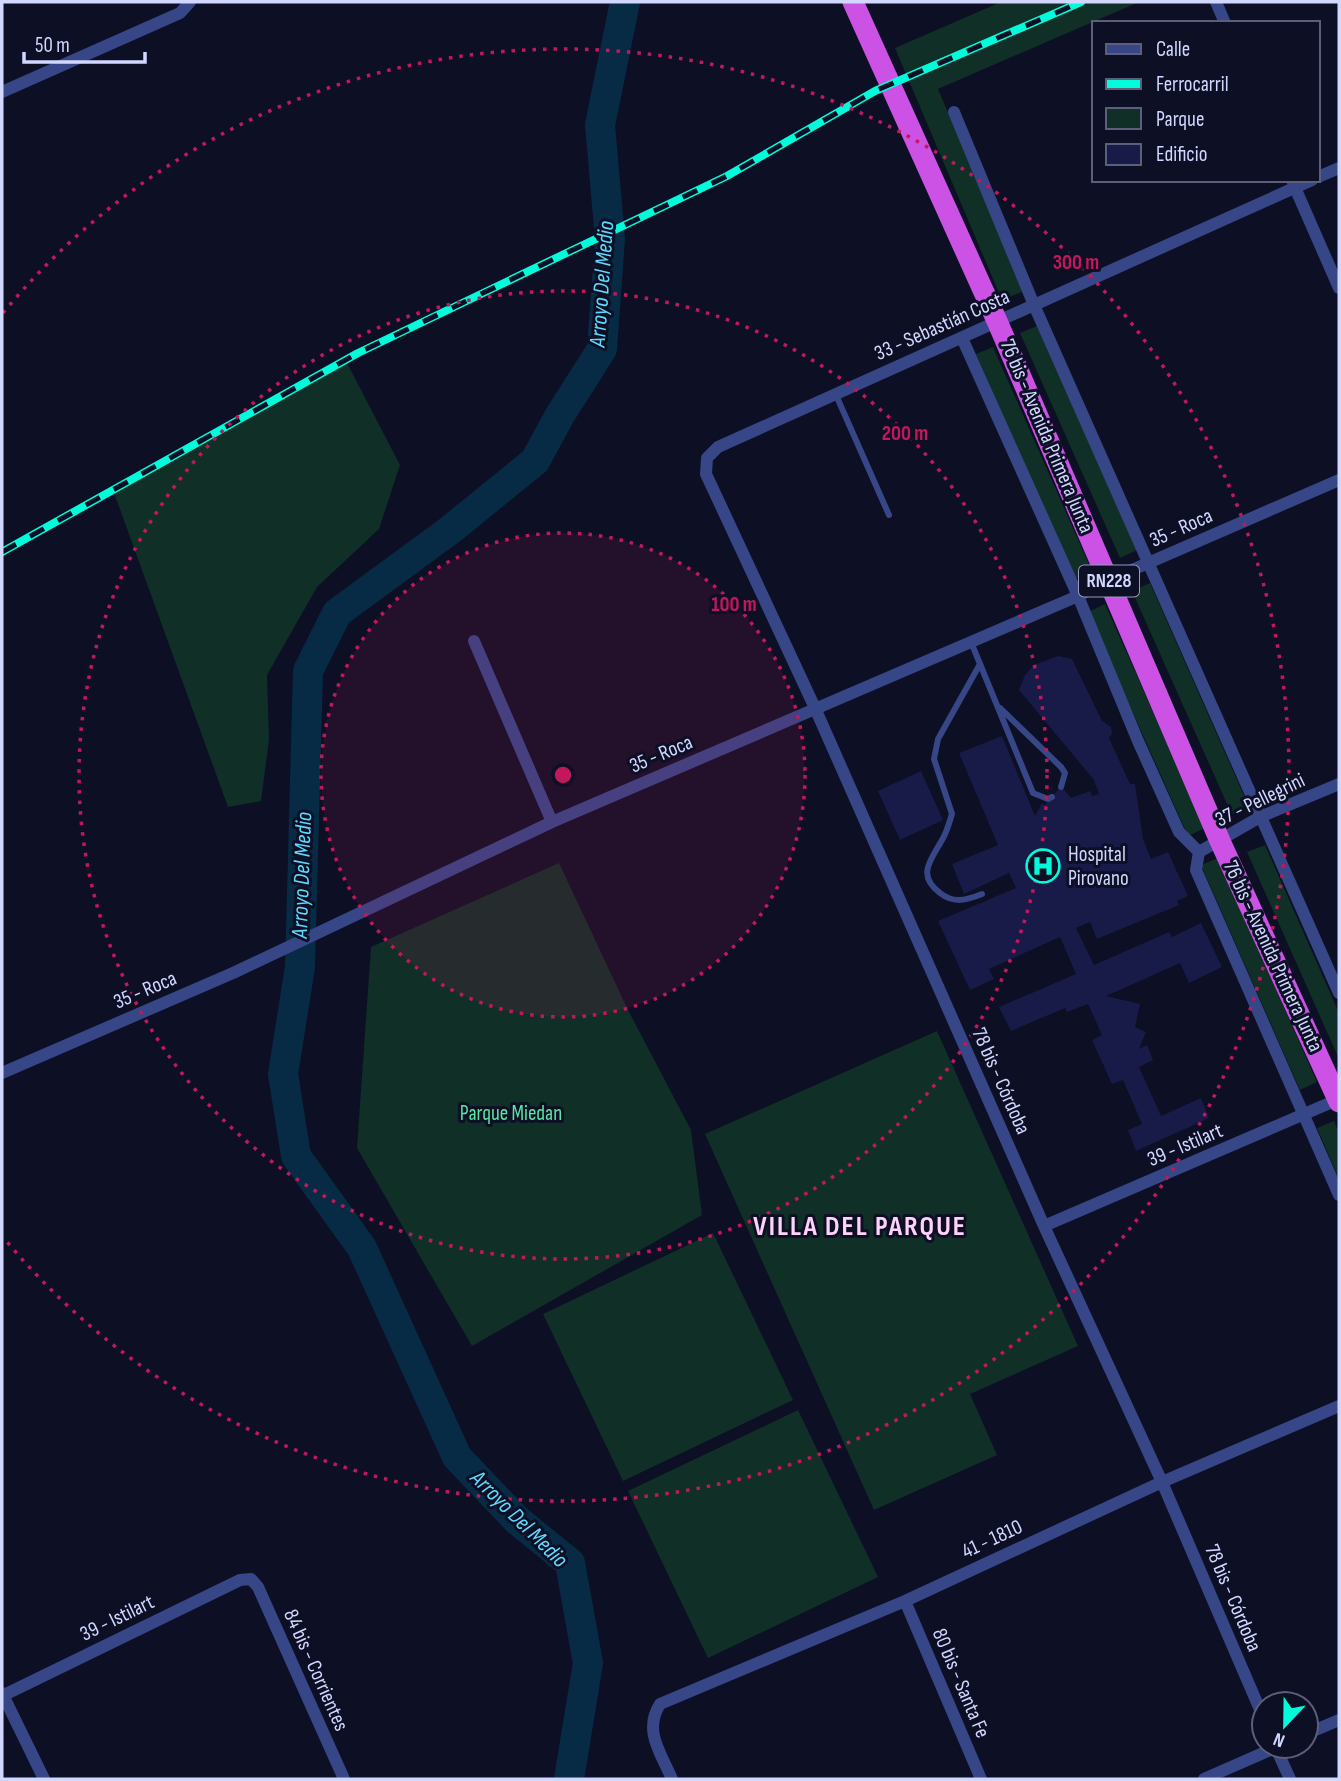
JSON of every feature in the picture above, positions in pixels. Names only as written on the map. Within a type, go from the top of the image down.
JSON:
[{"type":"highway","name":"76 bis - Avenida Primera Junta","points":[[853,2],[997,321],[1220,841],[1339,1101]]},
{"type":"street","points":[[1216,2],[1224,21]]},
{"type":"street","points":[[2,92],[180,13],[190,3]]},
{"type":"street","name":"76 bis - Avenida Primera Junta","points":[[954,113],[1034,305],[1339,993]]},
{"type":"street","points":[[1320,176],[1339,168]]},
{"type":"street","name":"33 - Sebastián Costa","points":[[707,458],[718,447],[962,338],[1293,184]]},
{"type":"street","points":[[1293,184],[1339,288]]},
{"type":"street","name":"76 bis - Avenida Primera Junta","points":[[962,338],[1078,596],[1179,832],[1199,852],[1196,870],[1339,1195]]},
{"type":"street","name":"78 bis - Córdoba","points":[[707,458],[706,474],[815,708],[1044,1226],[1162,1482],[1252,1690]]},
{"type":"street","name":"35 - Roca","points":[[2,1073],[233,973],[552,822],[1078,596],[1339,480]]},
{"type":"street","points":[[474,641],[552,822]]},
{"type":"street","name":"37 - Pellegrini","points":[[1199,852],[1260,817],[1339,784]]},
{"type":"street","name":"39 - Istilart","points":[[1044,1226],[1339,1101]]},
{"type":"street","name":"41 - 1810","points":[[672,1779],[652,1728],[652,1716],[660,1704],[905,1601],[1162,1482],[1339,1406]]},
{"type":"street","name":"39 - Istilart","points":[[2,1695],[240,1580],[251,1579]]},
{"type":"street","name":"84 bis - Corrientes","points":[[251,1579],[258,1587],[344,1779]]},
{"type":"street","name":"80 bis - Santa Fe","points":[[905,1601],[981,1779]]},
{"type":"street","points":[[2,1695],[44,1779]]},
{"type":"street","points":[[1320,1728],[1339,1720]]},
{"type":"street","points":[[1204,1779],[1250,1758]]},
{"type":"street","points":[[1283,1760],[1290,1779]]},
{"type":"lane","points":[[836,395],[888,514]]},
{"type":"lane","points":[[971,642],[1034,793],[1048,799],[1052,797]]},
{"type":"lane","points":[[980,664],[939,739],[934,758],[952,814],[926,872],[931,885],[953,900],[964,901],[982,894]]},
{"type":"lane","points":[[998,705],[1061,767],[1065,773],[1061,787]]},
{"type":"green space","points":[[1001,2],[1139,2],[938,89],[1024,291],[1002,300],[895,48]]},
{"type":"green space","points":[[1037,326],[1137,550],[1120,558],[1020,333]]},
{"type":"green space","points":[[993,347],[1092,571],[1075,579],[976,354]]},
{"type":"green space","points":[[347,363],[400,465],[379,529],[317,587],[267,675],[269,740],[261,801],[228,807],[113,490]]},
{"type":"green space","points":[[1150,583],[1249,807],[1232,815],[1132,591]]},
{"type":"green space","points":[[1105,604],[1205,828],[1188,836],[1088,612]]},
{"type":"green space","points":[[1265,845],[1339,1013],[1339,1059],[1247,852]]},
{"type":"green space","points":[[1218,858],[1317,1082],[1300,1090],[1201,865]]},
{"type":"green space","name":"Parque Miedan","points":[[559,863],[628,1010],[691,1130],[702,1215],[472,1346],[357,1148],[371,947]]},
{"type":"green space","points":[[937,1031],[1078,1346],[970,1394],[997,1455],[874,1510],[705,1134]]},
{"type":"green space","points":[[1334,1121],[1339,1133],[1339,1179],[1317,1128]]},
{"type":"green space","points":[[713,1233],[793,1400],[623,1481],[543,1314]]},
{"type":"green space","points":[[798,1410],[878,1577],[708,1658],[628,1491]]},
{"type":"building","points":[[1058,656],[1072,659],[1102,721],[1111,727],[1112,734],[1109,738],[1130,784],[1135,784],[1143,839],[1151,859],[1168,852],[1188,896],[1177,901],[1179,905],[1097,939],[1090,922],[1076,928],[1094,965],[1169,932],[1172,937],[1201,923],[1222,967],[1189,983],[1180,963],[1106,996],[1140,1004],[1135,1027],[1146,1032],[1139,1049],[1147,1045],[1153,1060],[1139,1067],[1161,1116],[1201,1098],[1209,1118],[1136,1151],[1128,1130],[1142,1124],[1123,1080],[1112,1084],[1092,1040],[1102,1035],[1088,1004],[1067,1012],[1065,1008],[1011,1031],[999,1007],[1076,974],[1060,937],[989,969],[994,979],[970,990],[938,921],[1016,888],[1009,873],[964,894],[952,864],[998,845],[959,753],[1002,736],[1035,816],[1042,803],[1045,805],[1061,786],[1071,798],[1090,791],[1092,796],[1099,794],[1094,780],[1019,690],[1025,675],[1034,665]]},
{"type":"building","points":[[921,771],[943,820],[900,840],[878,791]]},
{"type":"waterway","name":"Arroyo Del Medio","points":[[569,1779],[588,1663],[570,1563],[517,1520],[457,1457],[362,1248],[296,1156],[283,1074],[300,967],[308,671],[337,613],[450,530],[535,461],[560,415],[602,349],[610,239],[600,125],[625,2]]},
{"type":"railway","points":[[2,552],[358,353],[727,176],[875,91],[1081,2]]},
{"type":"place","name":"Hospital Pirovano","points":[[1043,866]]},
{"type":"district","name":"VILLA DEL PARQUE","points":[[860,1226]]}]
